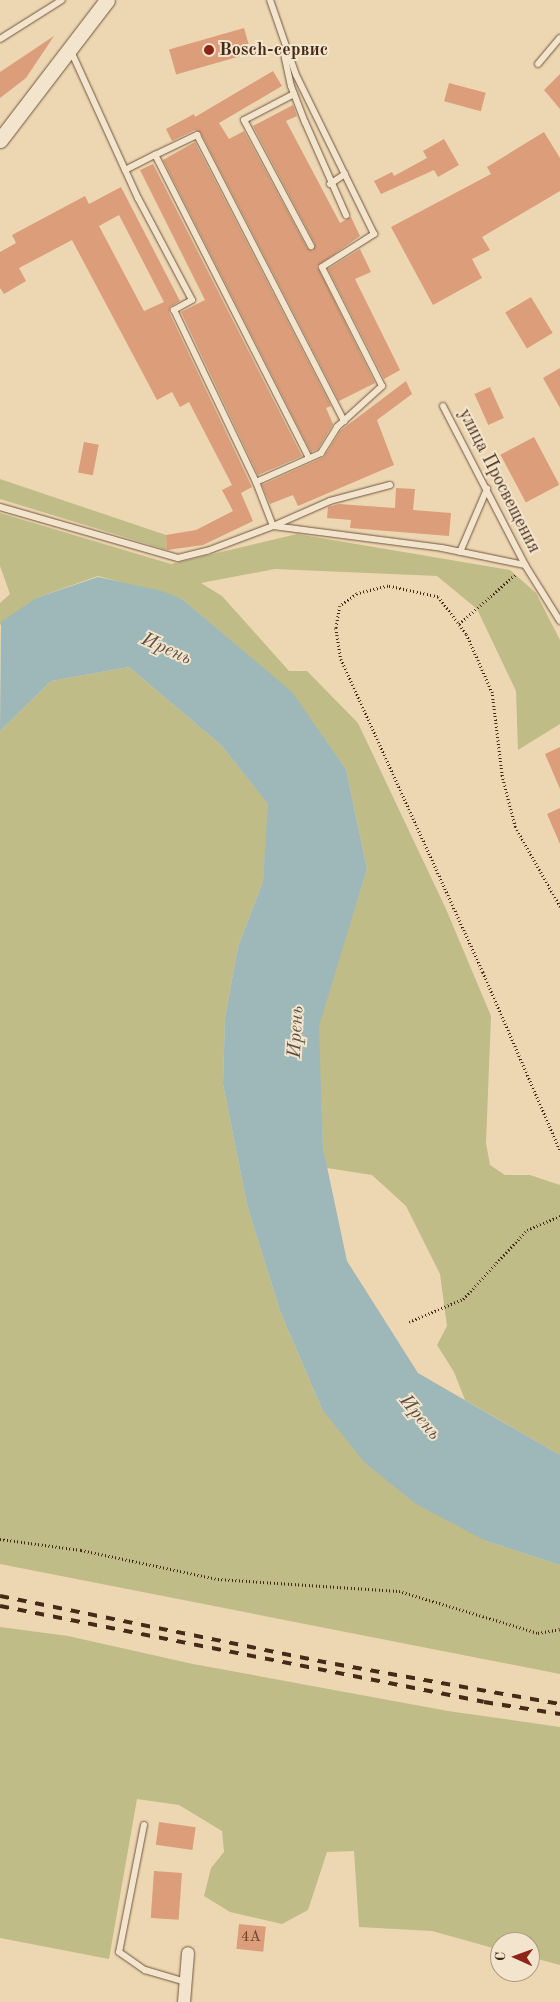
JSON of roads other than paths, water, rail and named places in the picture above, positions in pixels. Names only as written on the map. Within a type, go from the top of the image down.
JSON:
[{"type":"street","points":[[0,140],[106,0]]},
{"type":"street","points":[[184,2002],[188,1953]]},
{"type":"lane","points":[[0,39],[62,0]]},
{"type":"lane","points":[[256,482],[321,453],[344,421],[382,386],[322,267],[374,234],[296,76],[270,0]]},
{"type":"lane","points":[[278,23],[294,94],[330,184],[346,216]]},
{"type":"lane","points":[[538,64],[560,38]]},
{"type":"lane","points":[[70,48],[125,170],[192,300],[174,310],[256,482],[273,526]]},
{"type":"lane","points":[[294,94],[244,120],[310,246]]},
{"type":"lane","points":[[305,122],[316,116]]},
{"type":"lane","points":[[125,170],[197,135],[344,421]]},
{"type":"lane","points":[[155,155],[309,458]]},
{"type":"lane","points":[[330,184],[344,174]]},
{"type":"lane","name":"улица Просвещения","points":[[443,406],[525,566],[560,621]]},
{"type":"lane","points":[[0,506],[178,558],[207,551],[273,526],[330,501],[390,486]]},
{"type":"lane","points":[[460,552],[487,489]]},
{"type":"lane","points":[[273,526],[460,552],[525,566]]},
{"type":"lane","points":[[144,1825],[119,1952],[145,1970],[186,1982]]},
{"type":"water","name":"Ирень","points":[[98,577],[162,591],[182,599],[292,692],[346,769],[367,869],[319,1026],[323,1148],[347,1261],[418,1373],[560,1455],[560,1565],[486,1541],[416,1504],[364,1462],[322,1409],[280,1311],[247,1205],[223,1084],[225,1017],[238,947],[263,881],[268,804],[221,745],[129,667],[51,681],[0,731],[1,622],[36,598]]},
{"type":"railway","points":[[0,1596],[335,1664],[560,1704]]},
{"type":"railway","points":[[0,1606],[484,1702],[560,1714]]},
{"type":"place","name":"Bosch-сервис","points":[[209,50]]}]
